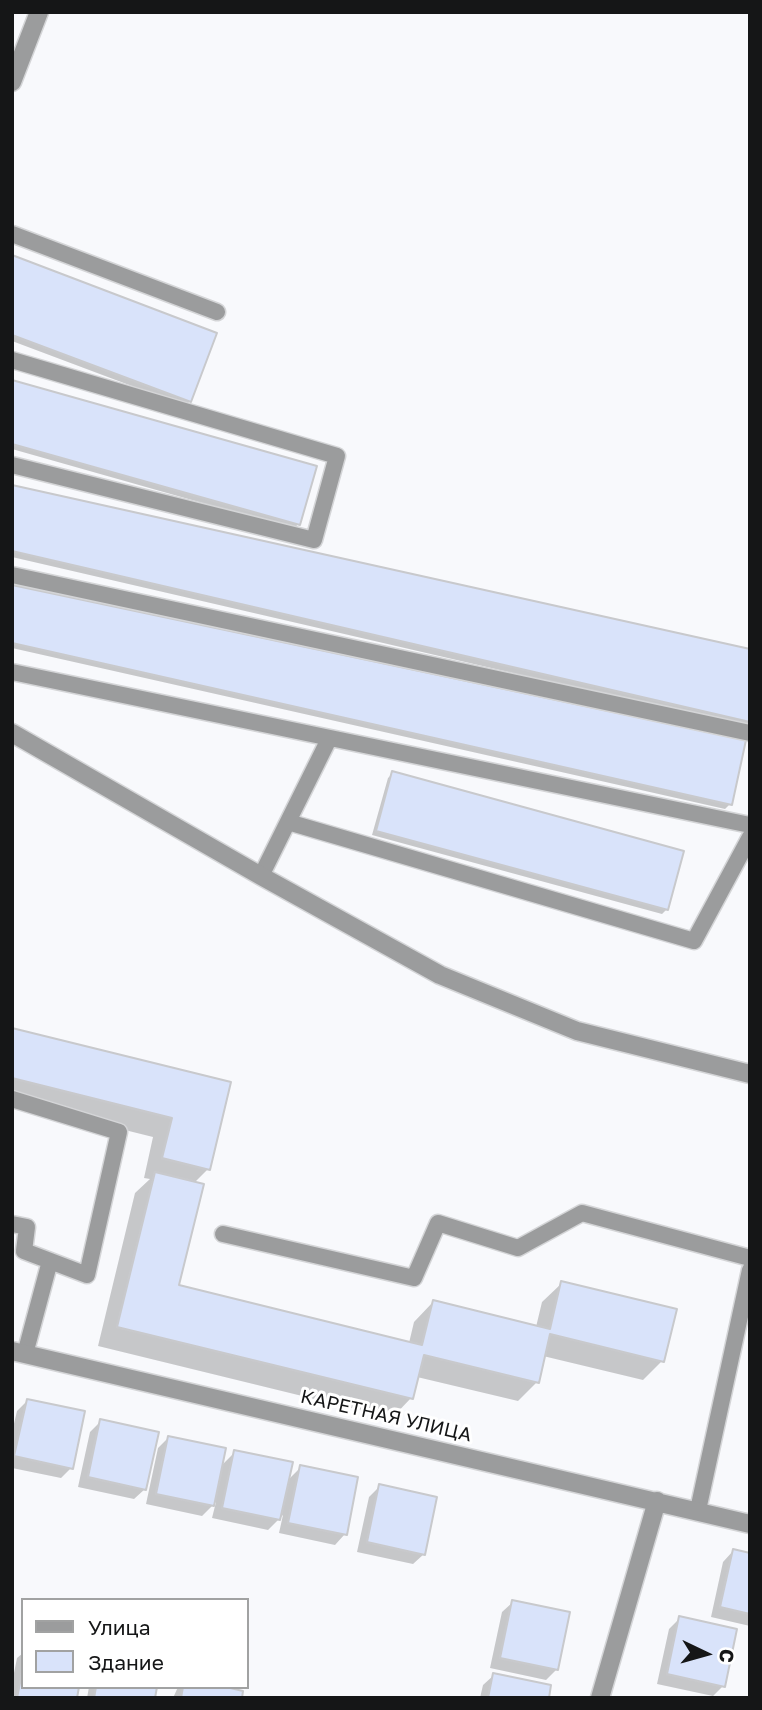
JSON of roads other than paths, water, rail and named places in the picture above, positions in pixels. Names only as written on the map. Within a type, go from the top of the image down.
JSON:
[{"type":"street","points":[[12,82],[39,12]]},
{"type":"street","points":[[12,733],[440,975],[577,1031],[750,1074]]},
{"type":"street","name":"КАРЕТНАЯ УЛИЦА","points":[[19,1352],[750,1524]]},
{"type":"street","points":[[600,1698],[657,1501]]},
{"type":"lane","points":[[12,233],[217,312]]},
{"type":"lane","points":[[12,360],[337,456],[314,540],[12,465]]},
{"type":"lane","points":[[12,575],[750,733]]},
{"type":"lane","points":[[12,673],[750,825]]},
{"type":"lane","points":[[261,876],[329,739]]},
{"type":"lane","points":[[288,822],[694,942],[750,838]]},
{"type":"lane","points":[[12,1099],[119,1132],[87,1275],[24,1251],[27,1227],[12,1224]]},
{"type":"lane","points":[[223,1234],[414,1278],[438,1223],[518,1248],[582,1213],[750,1258]]},
{"type":"lane","points":[[19,1352],[50,1261]]},
{"type":"lane","points":[[698,1510],[750,1270]]}]
